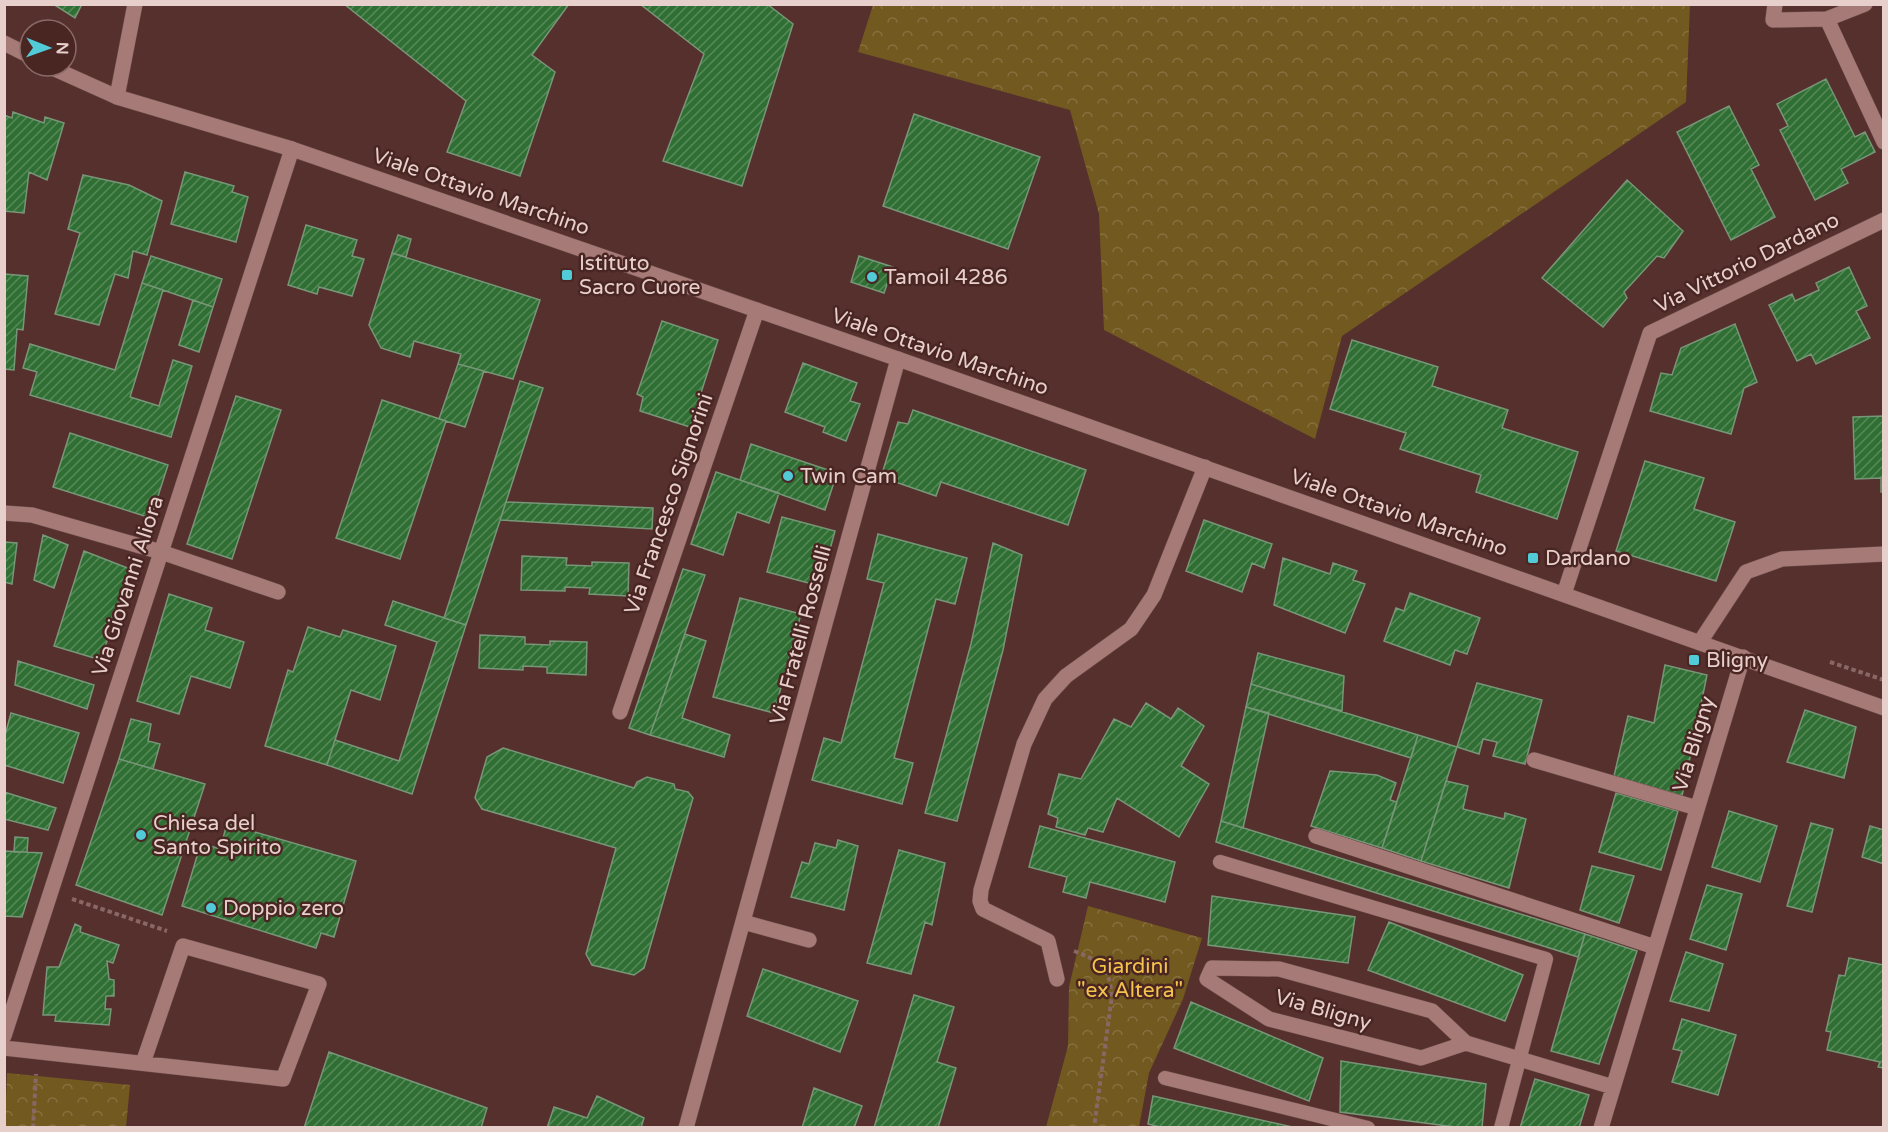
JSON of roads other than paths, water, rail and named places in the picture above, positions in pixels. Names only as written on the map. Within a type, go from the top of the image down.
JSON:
[{"type":"street","points":[[117,97],[135,4]]},
{"type":"street","points":[[1775,4],[1773,20],[1827,19],[1865,4]]},
{"type":"street","points":[[1827,19],[1884,142]]},
{"type":"street","points":[[4,43],[18,50]]},
{"type":"street","name":"Viale Ottavio Marchino","points":[[75,78],[117,97],[292,149],[898,359],[1884,708]]},
{"type":"street","name":"Via Giovanni Aliora","points":[[4,1036],[292,149]]},
{"type":"street","name":"Via Vittorio Dardano","points":[[1564,594],[1650,333],[1884,220]]},
{"type":"street","name":"Via Francesco Signorini","points":[[620,712],[757,310]]},
{"type":"street","name":"Via Fratelli Rosselli","points":[[686,1128],[898,359]]},
{"type":"street","points":[[1057,979],[1048,941],[983,909],[980,901],[981,890],[1024,744],[1044,699],[1066,676],[1131,628],[1154,595],[1205,467]]},
{"type":"street","points":[[4,513],[32,515],[161,552],[278,592]]},
{"type":"street","points":[[1700,642],[1746,572],[1782,559],[1884,554]]},
{"type":"street","name":"Via Bligny","points":[[1601,1128],[1743,657]]},
{"type":"street","name":"Via Bligny","points":[[1534,760],[1697,808]]},
{"type":"street","points":[[1316,836],[1655,947]]},
{"type":"street","points":[[743,922],[809,940]]},
{"type":"street","points":[[4,1048],[283,1079],[319,984],[183,946],[143,1063]]},
{"type":"street","name":"Via Bligny","points":[[1466,1043],[1421,1058],[1269,1019],[1207,979],[1212,968],[1279,969],[1432,1011],[1466,1043],[1613,1087]]},
{"type":"lane","points":[[1220,862],[1546,959],[1501,1128]]},
{"type":"lane","points":[[1165,1078],[1368,1128]]},
{"type":"place","name":"Istituto Sacro Cuore","points":[[567,275]]},
{"type":"place","name":"Tamoil 4286","points":[[872,277]]},
{"type":"place","name":"Twin Cam","points":[[788,476]]},
{"type":"place","name":"Dardano","points":[[1533,558]]},
{"type":"place","name":"Bligny","points":[[1694,660]]},
{"type":"place","name":"Chiesa del Santo Spirito","points":[[141,835]]},
{"type":"place","name":"Doppio zero","points":[[211,908]]},
{"type":"park label","name":"Giardini \"ex Altera\"","points":[[1130,978]]}]
